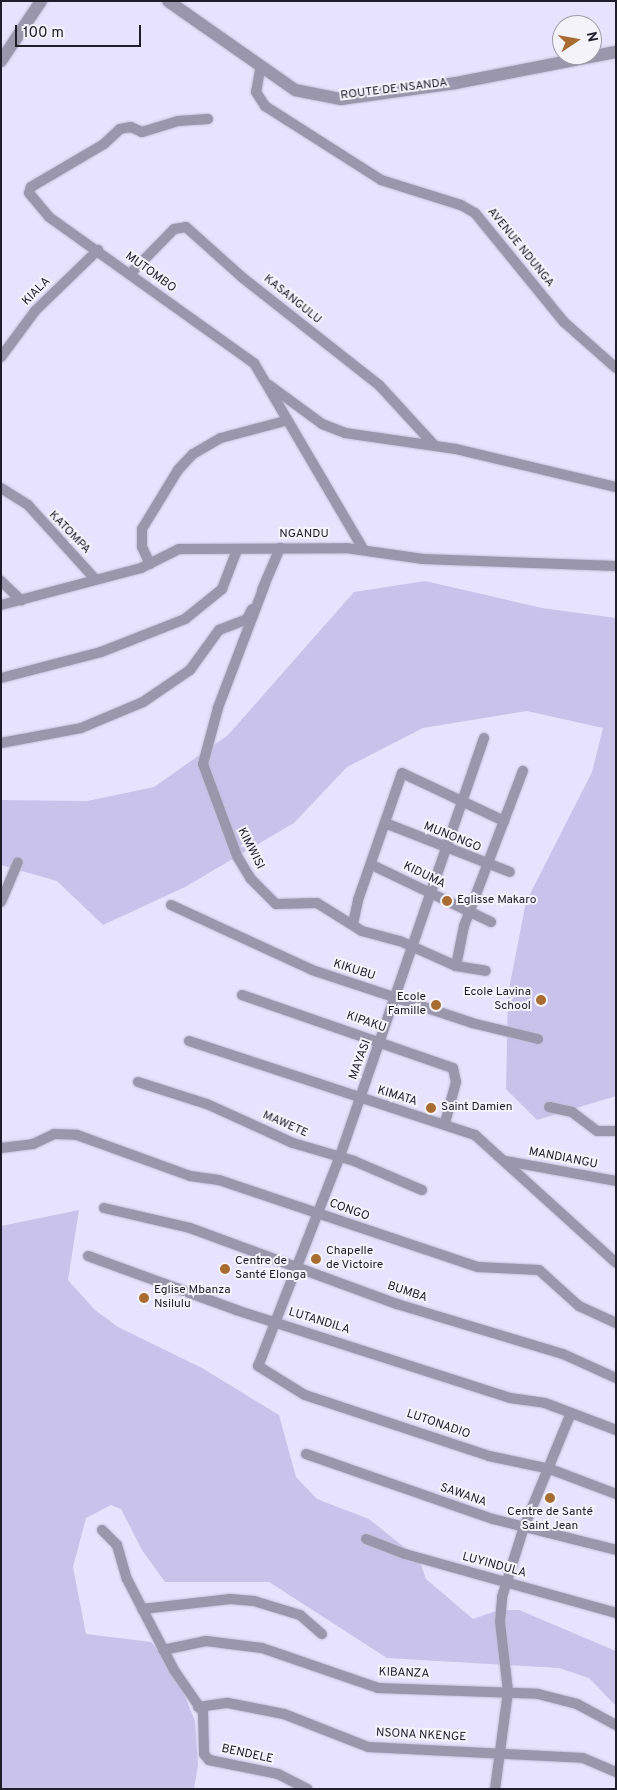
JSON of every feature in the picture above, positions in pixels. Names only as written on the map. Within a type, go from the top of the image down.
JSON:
[{"type":"street","points":[[1,61],[41,1]]},
{"type":"street","name":"ROUTE DE NSANDA","points":[[168,1],[260,70],[295,90],[341,99],[456,83],[616,52]]},
{"type":"street","name":"AVENUE NDUNGA","points":[[260,70],[256,92],[265,106],[380,180],[461,205],[475,213],[564,322],[616,368]]},
{"type":"street","name":"MUTOMBO","points":[[208,119],[178,121],[142,132],[131,127],[120,129],[104,144],[31,187],[32,200],[49,217],[98,250],[254,363],[268,385],[285,421],[363,549]]},
{"type":"street","name":"KASANGULU","points":[[130,274],[174,229],[186,227],[243,278],[379,385],[435,446]]},
{"type":"street","name":"KIALA","points":[[1,357],[35,311],[98,250]]},
{"type":"street","points":[[268,385],[330,427],[435,446],[616,487]]},
{"type":"street","points":[[150,564],[142,547],[142,529],[178,470],[193,454],[221,438],[285,421]]},
{"type":"street","name":"KATOMPA","points":[[1,488],[28,505],[95,579]]},
{"type":"street","points":[[1,743],[81,728],[161,692],[196,664],[219,630],[247,619],[265,584],[280,548]]},
{"type":"street","name":"NGANDU","points":[[1,605],[150,564],[179,549],[363,549],[430,559],[616,566]]},
{"type":"street","points":[[1,678],[101,652],[185,619],[222,590],[237,550]]},
{"type":"street","points":[[1,581],[21,600]]},
{"type":"street","name":"KIMWISI","points":[[265,584],[218,708],[214,734],[205,754],[206,772],[237,856],[268,898],[276,904],[317,903],[353,924],[456,966],[486,971]]},
{"type":"street","name":"MAYASI","points":[[258,1366],[274,1321],[319,1214],[340,1156],[414,948],[430,892],[463,804],[484,738]]},
{"type":"street","points":[[456,966],[470,912],[523,771]]},
{"type":"street","points":[[353,924],[358,900],[372,865],[402,773],[463,804],[504,821]]},
{"type":"street","name":"MUNONGO","points":[[385,823],[446,850],[487,866],[510,872]]},
{"type":"street","points":[[1,902],[18,862]]},
{"type":"street","name":"KIDUMA","points":[[372,865],[491,922]]},
{"type":"street","name":"KIKUBU","points":[[171,905],[312,970],[396,998],[538,1039]]},
{"type":"street","name":"KIPAKU","points":[[242,995],[381,1040],[403,1052],[453,1068],[456,1082],[445,1123]]},
{"type":"street","name":"KIMATA","points":[[189,1041],[360,1099],[445,1123],[475,1135],[506,1161],[616,1263]]},
{"type":"street","name":"MAWETE","points":[[138,1082],[207,1104],[312,1151],[340,1156],[422,1190]]},
{"type":"street","points":[[549,1106],[572,1112],[597,1131],[616,1131]]},
{"type":"street","name":"CONGO","points":[[1,1148],[33,1144],[64,1133],[478,1267],[539,1270],[584,1309],[616,1323]]},
{"type":"street","name":"MANDIANGU","points":[[506,1161],[616,1181]]},
{"type":"street","name":"BUMBA","points":[[104,1208],[190,1228],[397,1304],[563,1354],[616,1378]]},
{"type":"street","name":"LUTANDILA","points":[[88,1256],[274,1321],[510,1398],[544,1403],[616,1430]]},
{"type":"street","name":"LUTONADIO","points":[[258,1366],[305,1395],[490,1456],[550,1469],[616,1494]]},
{"type":"street","points":[[495,1789],[508,1692],[500,1622],[506,1583],[524,1527],[550,1469],[571,1413]]},
{"type":"street","name":"SAWANA","points":[[306,1454],[524,1527],[616,1550]]},
{"type":"street","points":[[102,1530],[117,1545],[142,1609],[163,1650],[198,1707]]},
{"type":"street","name":"LUYINDULA","points":[[366,1540],[506,1583],[616,1613]]},
{"type":"street","points":[[142,1609],[230,1599],[254,1602],[300,1615],[322,1634]]},
{"type":"street","name":"KIBANZA","points":[[163,1650],[206,1641],[262,1648],[378,1688],[508,1692],[577,1704],[616,1725]]},
{"type":"street","name":"NSONA NKENGE","points":[[198,1707],[228,1703],[284,1714],[368,1747],[583,1758],[616,1772]]},
{"type":"street","name":"BENDELE","points":[[198,1707],[205,1717],[203,1749],[209,1760],[278,1774],[307,1789]]},
{"type":"shaded area","points":[[425,581],[542,608],[616,618],[616,1096],[537,1120],[506,1089],[508,994],[526,902],[592,772],[603,728],[527,711],[423,728],[347,767],[294,823],[185,887],[103,925],[57,881],[1,865],[1,800],[87,801],[154,787],[228,735],[354,592]]},
{"type":"shaded area","points":[[79,1210],[68,1280],[95,1310],[118,1327],[202,1368],[279,1415],[296,1477],[317,1499],[369,1519],[419,1559],[426,1579],[473,1619],[499,1610],[519,1610],[616,1651],[616,1706],[589,1678],[559,1668],[387,1658],[269,1582],[165,1582],[142,1550],[121,1509],[111,1505],[86,1518],[73,1567],[86,1634],[151,1642],[174,1670],[195,1721],[198,1765],[194,1789],[1,1789],[1,1226]]},
{"type":"place","name":"Eglisse Makaro","points":[[447,901]]},
{"type":"place","name":"Ecole Lavina School","points":[[541,1000]]},
{"type":"place","name":"Ecole Famille","points":[[436,1005]]},
{"type":"place","name":"Saint Damien","points":[[431,1108]]},
{"type":"place","name":"Chapelle de Victoire","points":[[316,1259]]},
{"type":"place","name":"Centre de Santé Elonga","points":[[225,1269]]},
{"type":"place","name":"Eglise Mbanza Nsilulu","points":[[144,1298]]},
{"type":"place","name":"Centre de Santé Saint Jean","points":[[550,1498]]}]
